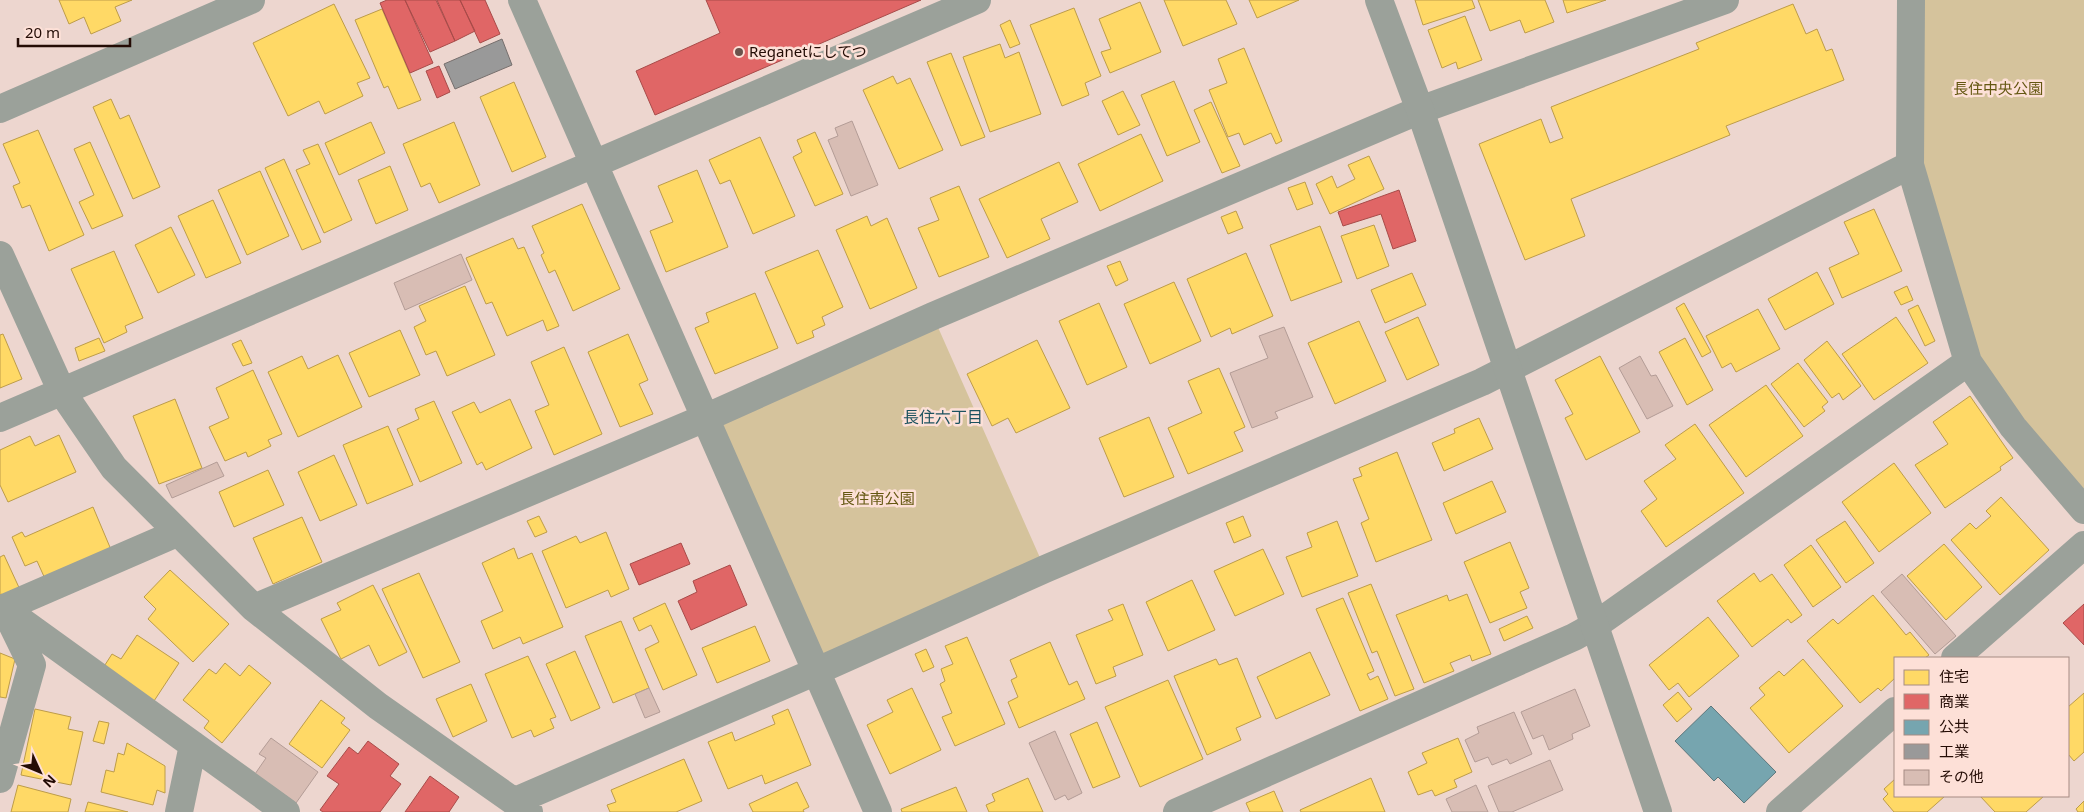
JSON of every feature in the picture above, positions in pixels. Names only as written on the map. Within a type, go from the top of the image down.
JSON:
[{"type":"street","points":[[0,110],[252,0]]},
{"type":"street","points":[[522,0],[878,812]]},
{"type":"street","points":[[0,418],[594,162],[977,0]]},
{"type":"street","points":[[1379,0],[1420,110],[1658,812]]},
{"type":"street","points":[[254,608],[705,418],[933,316],[1420,110],[1725,0]]},
{"type":"street","points":[[1911,0],[1910,165],[1968,362],[2013,427],[2084,510]]},
{"type":"street","points":[[0,255],[62,392],[114,468],[254,608],[378,706],[522,806],[1045,569],[1482,382],[1910,165]]},
{"type":"street","points":[[1177,812],[1574,637],[1594,626],[1968,362]]},
{"type":"street","points":[[2,608],[177,532]]},
{"type":"street","points":[[1956,657],[2084,545]]},
{"type":"street","points":[[2,608],[286,812]]},
{"type":"street","points":[[0,779],[32,665],[2,608]]},
{"type":"street","points":[[1780,812],[1894,712]]},
{"type":"street","points":[[180,812],[194,745]]},
{"type":"green space","name":"長住中央公園","points":[[1911,0],[2084,0],[2084,510],[1968,362],[1910,165]]},
{"type":"green space","name":"長住南公園","points":[[933,316],[1045,569],[817,671],[705,418]]},
{"type":"building: 住宅","points":[[59,0],[132,0],[115,7],[121,21],[91,34],[84,17],[69,24]]},
{"type":"building: 住宅","points":[[1164,0],[1226,0],[1237,24],[1183,46]]},
{"type":"building: 住宅","points":[[1249,0],[1299,0],[1257,18]]},
{"type":"building: 住宅","points":[[1415,0],[1472,0],[1475,8],[1423,25]]},
{"type":"building: 住宅","points":[[1478,0],[1545,0],[1554,22],[1525,33],[1520,20],[1490,31]]},
{"type":"building: 住宅","points":[[1563,0],[1606,0],[1567,13]]},
{"type":"building: 住宅","points":[[1140,2],[1161,52],[1110,73],[1101,52],[1111,49],[1099,19]]},
{"type":"building: 住宅","points":[[334,4],[370,78],[357,83],[363,96],[325,114],[319,101],[288,116],[253,43]]},
{"type":"building: 住宅","points":[[1793,4],[1806,34],[1817,29],[1826,51],[1832,49],[1844,80],[1726,126],[1730,135],[1571,199],[1585,236],[1525,260],[1479,144],[1541,119],[1550,143],[1563,138],[1551,107],[1699,49],[1696,43]]},
{"type":"building: 住宅","points":[[1074,8],[1101,76],[1085,83],[1089,95],[1062,106],[1030,25]]},
{"type":"building: 住宅","points":[[382,9],[421,100],[398,109],[388,86],[384,88],[355,20]]},
{"type":"building: 住宅","points":[[1465,16],[1482,60],[1458,69],[1456,62],[1442,68],[1428,30]]},
{"type":"building: 住宅","points":[[1010,20],[1020,44],[1010,48],[1000,25]]},
{"type":"building: 住宅","points":[[1000,44],[1005,58],[1019,52],[1041,114],[990,132],[963,57]]},
{"type":"building: 住宅","points":[[1244,48],[1282,141],[1276,144],[1271,133],[1244,145],[1239,133],[1228,137],[1209,90],[1227,83],[1218,59]]},
{"type":"building: 住宅","points":[[951,53],[985,137],[961,146],[927,62]]},
{"type":"building: 住宅","points":[[893,76],[897,84],[910,78],[943,150],[899,169],[863,90]]},
{"type":"building: 住宅","points":[[1174,81],[1200,142],[1167,156],[1141,95]]},
{"type":"building: 住宅","points":[[514,82],[546,157],[512,172],[480,97]]},
{"type":"building: 住宅","points":[[1123,91],[1140,125],[1118,135],[1102,101]]},
{"type":"building: 住宅","points":[[111,99],[120,119],[129,115],[160,187],[133,199],[93,107]]},
{"type":"building: 住宅","points":[[1211,102],[1240,166],[1222,173],[1194,110]]},
{"type":"building: 住宅","points":[[371,122],[385,153],[339,175],[325,143]]},
{"type":"building: 住宅","points":[[454,122],[480,185],[439,203],[430,183],[421,187],[403,144]]},
{"type":"building: 住宅","points":[[38,130],[84,235],[49,251],[30,205],[22,208],[13,186],[20,183],[3,144]]},
{"type":"building: 住宅","points":[[815,132],[843,194],[815,206],[793,157],[802,152],[797,140]]},
{"type":"building: 住宅","points":[[1141,134],[1163,181],[1100,211],[1078,164]]},
{"type":"building: 住宅","points":[[760,137],[795,216],[753,234],[730,180],[720,184],[709,160]]},
{"type":"building: 住宅","points":[[90,142],[123,216],[92,229],[79,202],[94,195],[74,149]]},
{"type":"building: 住宅","points":[[318,144],[352,220],[324,233],[296,170],[310,164],[303,150]]},
{"type":"building: 住宅","points":[[1369,156],[1384,189],[1330,214],[1316,184],[1332,176],[1337,188],[1355,179],[1348,165]]},
{"type":"building: 住宅","points":[[284,159],[321,242],[302,250],[265,168]]},
{"type":"building: 住宅","points":[[1059,162],[1078,202],[1041,219],[1050,239],[1007,258],[979,199]]},
{"type":"building: 住宅","points":[[390,166],[408,210],[376,224],[358,180]]},
{"type":"building: 住宅","points":[[697,170],[728,247],[666,272],[650,231],[673,222],[658,186]]},
{"type":"building: 住宅","points":[[260,171],[289,236],[247,255],[218,190]]},
{"type":"building: 住宅","points":[[1305,182],[1313,204],[1297,210],[1288,188]]},
{"type":"building: 住宅","points":[[959,186],[989,257],[939,277],[918,228],[939,220],[930,198]]},
{"type":"building: 住宅","points":[[213,200],[241,263],[206,278],[178,216]]},
{"type":"building: 住宅","points":[[582,204],[620,289],[573,311],[555,270],[549,273],[541,255],[544,253],[532,226]]},
{"type":"building: 住宅","points":[[1874,209],[1902,271],[1842,298],[1829,268],[1859,254],[1844,222]]},
{"type":"building: 住宅","points":[[1236,211],[1243,228],[1228,234],[1221,217]]},
{"type":"building: 住宅","points":[[867,216],[871,226],[887,218],[917,288],[870,309],[836,230]]},
{"type":"building: 住宅","points":[[1374,225],[1389,266],[1357,279],[1341,236]]},
{"type":"building: 住宅","points":[[1320,226],[1342,282],[1291,301],[1270,245]]},
{"type":"building: 住宅","points":[[171,227],[195,275],[158,293],[135,245]]},
{"type":"building: 住宅","points":[[513,238],[518,249],[524,247],[559,326],[547,331],[543,320],[507,336],[492,302],[486,304],[466,258]]},
{"type":"building: 住宅","points":[[818,250],[843,307],[822,317],[825,325],[812,331],[814,337],[797,344],[765,272]]},
{"type":"building: 住宅","points":[[114,251],[143,318],[125,326],[127,332],[104,343],[71,269]]},
{"type":"building: 住宅","points":[[1246,253],[1273,316],[1232,334],[1230,328],[1211,337],[1187,279]]},
{"type":"building: 住宅","points":[[1120,261],[1128,280],[1116,286],[1107,266]]},
{"type":"building: 住宅","points":[[1817,272],[1834,304],[1785,330],[1768,299]]},
{"type":"building: 住宅","points":[[1412,273],[1426,305],[1385,323],[1371,290]]},
{"type":"building: 住宅","points":[[1174,282],[1201,341],[1150,364],[1124,304]]},
{"type":"building: 住宅","points":[[465,286],[495,355],[447,376],[436,351],[426,355],[414,327],[426,321],[419,306]]},
{"type":"building: 住宅","points":[[1907,286],[1913,300],[1901,305],[1894,292]]},
{"type":"building: 住宅","points":[[755,293],[778,348],[715,374],[695,328],[709,322],[706,313]]},
{"type":"building: 住宅","points":[[1099,303],[1127,367],[1087,385],[1059,321]]},
{"type":"building: 住宅","points":[[1684,303],[1711,352],[1702,357],[1676,308]]},
{"type":"building: 住宅","points":[[1918,305],[1935,341],[1925,346],[1908,310]]},
{"type":"building: 住宅","points":[[1758,309],[1780,349],[1736,372],[1731,363],[1722,368],[1706,336]]},
{"type":"building: 住宅","points":[[1418,317],[1439,365],[1407,380],[1385,332]]},
{"type":"building: 住宅","points":[[1896,317],[1928,363],[1874,400],[1842,354]]},
{"type":"building: 住宅","points":[[1359,321],[1386,381],[1335,404],[1308,343]]},
{"type":"building: 住宅","points":[[400,330],[420,375],[369,397],[349,353]]},
{"type":"building: 住宅","points":[[3,334],[22,379],[0,388],[0,335]]},
{"type":"building: 住宅","points":[[628,334],[648,380],[639,384],[653,414],[620,427],[588,352]]},
{"type":"building: 住宅","points":[[99,338],[105,351],[79,361],[75,348]]},
{"type":"building: 住宅","points":[[1685,338],[1713,390],[1687,405],[1659,352]]},
{"type":"building: 住宅","points":[[241,340],[252,363],[243,366],[232,344]]},
{"type":"building: 住宅","points":[[1037,340],[1070,408],[1016,433],[1008,418],[992,426],[967,374]]},
{"type":"building: 住宅","points":[[1827,341],[1861,386],[1843,400],[1839,393],[1832,398],[1804,360]]},
{"type":"building: 住宅","points":[[564,347],[602,434],[554,455],[535,411],[549,405],[531,362]]},
{"type":"building: 住宅","points":[[338,355],[362,407],[298,437],[268,372],[302,356],[308,369]]},
{"type":"building: 住宅","points":[[1600,356],[1640,432],[1586,460],[1565,418],[1573,414],[1555,380]]},
{"type":"building: 住宅","points":[[1798,363],[1828,402],[1822,407],[1825,411],[1804,427],[1771,384]]},
{"type":"building: 住宅","points":[[1219,368],[1245,427],[1234,432],[1243,451],[1188,474],[1168,428],[1202,413],[1188,381]]},
{"type":"building: 住宅","points":[[253,370],[282,434],[268,440],[271,446],[248,457],[246,452],[225,461],[209,427],[229,418],[216,388]]},
{"type":"building: 住宅","points":[[1766,385],[1803,436],[1746,477],[1709,425]]},
{"type":"building: 住宅","points":[[1970,396],[2013,458],[2000,467],[2001,470],[1945,508],[1915,465],[1948,444],[1933,422]]},
{"type":"building: 住宅","points":[[175,399],[202,468],[159,484],[133,416]]},
{"type":"building: 住宅","points":[[510,399],[532,448],[486,470],[482,462],[477,465],[452,412],[474,402],[480,413]]},
{"type":"building: 住宅","points":[[434,401],[462,463],[420,482],[397,429],[419,419],[415,409]]},
{"type":"building: 住宅","points":[[1149,417],[1174,477],[1124,497],[1099,438]]},
{"type":"building: 住宅","points":[[1479,418],[1493,449],[1444,471],[1432,443],[1455,433],[1454,429]]},
{"type":"building: 住宅","points":[[1695,424],[1744,493],[1666,547],[1641,511],[1657,499],[1644,481],[1676,459],[1665,445]]},
{"type":"building: 住宅","points":[[388,426],[413,485],[367,504],[343,445]]},
{"type":"building: 住宅","points":[[59,435],[76,472],[8,502],[0,485],[0,450],[30,436],[35,446]]},
{"type":"building: 住宅","points":[[1397,452],[1432,540],[1376,562],[1361,523],[1369,519],[1353,479],[1362,476],[1359,468]]},
{"type":"building: 住宅","points":[[334,455],[357,505],[320,521],[298,472]]},
{"type":"building: 住宅","points":[[1894,463],[1931,513],[1879,552],[1842,502]]},
{"type":"building: 住宅","points":[[268,470],[284,505],[234,527],[219,492]]},
{"type":"building: 住宅","points":[[1492,481],[1506,512],[1456,534],[1443,503]]},
{"type":"building: 住宅","points":[[2001,497],[2049,550],[2000,595],[1951,540],[1970,523],[1976,529],[1991,516],[1986,511]]},
{"type":"building: 住宅","points":[[93,507],[112,552],[46,581],[37,561],[25,566],[12,537],[22,532],[25,537]]},
{"type":"building: 住宅","points":[[539,516],[547,532],[535,537],[527,521]]},
{"type":"building: 住宅","points":[[1243,516],[1251,536],[1234,543],[1226,523]]},
{"type":"building: 住宅","points":[[302,517],[322,562],[273,584],[253,538]]},
{"type":"building: 住宅","points":[[1337,521],[1358,576],[1302,597],[1286,557],[1312,547],[1307,533]]},
{"type":"building: 住宅","points":[[1845,521],[1874,563],[1846,583],[1816,540]]},
{"type":"building: 住宅","points":[[606,532],[629,589],[611,597],[608,590],[566,608],[542,551],[576,536],[580,543]]},
{"type":"building: 住宅","points":[[1510,542],[1529,588],[1520,592],[1527,608],[1490,623],[1464,562]]},
{"type":"building: 住宅","points":[[1944,544],[1982,587],[1946,620],[1907,576]]},
{"type":"building: 住宅","points":[[1811,545],[1841,587],[1813,607],[1784,565]]},
{"type":"building: 住宅","points":[[514,548],[518,559],[532,553],[563,627],[523,644],[520,637],[493,649],[481,621],[503,611],[482,563]]},
{"type":"building: 住宅","points":[[1263,549],[1284,594],[1235,616],[1214,571]]},
{"type":"building: 住宅","points":[[4,555],[22,594],[6,602],[2,594],[0,595],[0,557]]},
{"type":"building: 住宅","points":[[170,570],[229,624],[193,662],[148,619],[156,609],[144,597]]},
{"type":"building: 住宅","points":[[419,573],[460,662],[423,678],[382,589]]},
{"type":"building: 住宅","points":[[1754,573],[1760,582],[1772,574],[1802,615],[1791,623],[1788,619],[1752,647],[1717,601]]},
{"type":"building: 住宅","points":[[1192,580],[1215,630],[1168,651],[1146,602]]},
{"type":"building: 住宅","points":[[1371,584],[1414,689],[1395,696],[1377,651],[1372,653],[1348,593]]},
{"type":"building: 住宅","points":[[373,585],[407,652],[379,666],[369,645],[341,659],[321,619],[341,610],[337,603]]},
{"type":"building: 住宅","points":[[1467,594],[1491,654],[1472,661],[1470,655],[1450,663],[1454,671],[1424,683],[1396,615],[1447,595],[1449,601]]},
{"type":"building: 住宅","points":[[1873,595],[1906,635],[1910,632],[1929,655],[1926,657],[1894,657],[1894,679],[1881,691],[1878,688],[1860,703],[1807,641],[1833,619],[1838,624]]},
{"type":"building: 住宅","points":[[1343,598],[1374,671],[1367,674],[1370,680],[1378,676],[1388,699],[1360,711],[1316,609]]},
{"type":"building: 住宅","points":[[665,603],[697,675],[663,690],[645,649],[659,642],[651,625],[639,631],[633,618]]},
{"type":"building: 住宅","points":[[1123,604],[1143,655],[1113,667],[1116,676],[1096,684],[1076,635],[1113,620],[1108,610]]},
{"type":"building: 住宅","points":[[1527,616],[1533,628],[1504,641],[1499,629]]},
{"type":"building: 住宅","points":[[1708,617],[1739,656],[1689,697],[1678,683],[1669,690],[1649,665]]},
{"type":"building: 住宅","points":[[621,621],[649,688],[613,703],[585,636]]},
{"type":"building: 住宅","points":[[755,626],[770,661],[717,683],[702,648]]},
{"type":"building: 住宅","points":[[137,635],[179,663],[154,701],[103,668],[112,654],[121,659]]},
{"type":"building: 住宅","points":[[967,637],[1005,724],[955,746],[942,717],[952,713],[940,684],[945,681],[941,669],[953,664],[945,646]]},
{"type":"building: 住宅","points":[[1050,642],[1069,685],[1077,681],[1085,699],[1019,728],[1008,702],[1018,697],[1011,680],[1017,677],[1010,660]]},
{"type":"building: 住宅","points":[[926,649],[934,667],[923,672],[915,654]]},
{"type":"building: 住宅","points":[[575,651],[600,708],[571,721],[546,664]]},
{"type":"building: 住宅","points":[[1310,652],[1330,695],[1276,719],[1257,677]]},
{"type":"building: 住宅","points":[[0,653],[15,659],[6,698],[0,697]]},
{"type":"building: 住宅","points":[[528,656],[556,717],[550,719],[554,728],[534,737],[531,730],[512,738],[485,674]]},
{"type":"building: 住宅","points":[[1237,658],[1261,717],[1236,728],[1241,740],[1207,755],[1174,676],[1216,659],[1219,665]]},
{"type":"building: 住宅","points":[[1803,659],[1843,706],[1789,753],[1750,708],[1765,695],[1759,688],[1779,671],[1784,676]]},
{"type":"building: 住宅","points":[[225,663],[240,676],[249,665],[271,683],[222,743],[204,728],[209,721],[183,700],[209,669],[216,674]]},
{"type":"building: 住宅","points":[[1168,680],[1203,759],[1140,787],[1105,707]]},
{"type":"building: 住宅","points":[[471,684],[487,721],[453,737],[436,699]]},
{"type":"building: 住宅","points":[[912,688],[941,750],[890,774],[867,725],[893,712],[887,700]]},
{"type":"building: 住宅","points":[[1678,692],[1692,709],[1677,722],[1663,705]]},
{"type":"building: 住宅","points":[[2084,693],[2084,752],[2074,761],[2069,755],[2069,706]]},
{"type":"building: 住宅","points":[[321,700],[345,718],[341,723],[350,730],[322,768],[289,744]]},
{"type":"building: 住宅","points":[[35,709],[71,717],[68,729],[83,732],[71,785],[21,775]]},
{"type":"building: 住宅","points":[[788,709],[811,765],[765,784],[762,775],[728,789],[708,742],[732,732],[735,741],[775,724],[772,716]]},
{"type":"building: 住宅","points":[[99,721],[109,723],[104,744],[93,741]]},
{"type":"building: 住宅","points":[[1097,722],[1120,777],[1093,788],[1070,734]]},
{"type":"building: 住宅","points":[[1458,738],[1472,772],[1454,780],[1457,787],[1435,796],[1432,790],[1418,795],[1408,772],[1427,763],[1422,753]]},
{"type":"building: 住宅","points":[[127,743],[165,766],[165,793],[157,790],[153,805],[101,792],[106,770],[114,772],[118,753],[124,755]]},
{"type":"building: 住宅","points":[[684,759],[702,801],[676,812],[610,812],[607,805],[616,802],[611,790]]},
{"type":"building: 住宅","points":[[1028,778],[1043,812],[989,812],[986,805],[995,801],[992,794]]},
{"type":"building: 住宅","points":[[1371,778],[1385,812],[1301,812],[1300,810]]},
{"type":"building: 住宅","points":[[1894,780],[1894,797],[1944,797],[1927,812],[1894,812],[1883,799],[1888,794],[1884,789]]},
{"type":"building: 住宅","points":[[797,782],[809,807],[803,810],[804,812],[753,812],[749,804]]},
{"type":"building: 住宅","points":[[18,785],[71,799],[68,812],[11,812]]},
{"type":"building: 住宅","points":[[956,787],[967,812],[902,812],[901,809]]},
{"type":"building: 住宅","points":[[1274,791],[1283,812],[1250,812],[1246,803]]},
{"type":"building: 住宅","points":[[1981,797],[2043,797],[2026,812],[1995,812]]},
{"type":"building: 住宅","points":[[2084,801],[2084,812],[2078,812],[2076,809]]},
{"type":"building: 住宅","points":[[88,802],[128,812],[85,812]]},
{"type":"building: 商業","points":[[387,0],[405,0],[433,63],[410,73],[380,3]]},
{"type":"building: 商業","points":[[405,0],[436,0],[455,41],[430,52]]},
{"type":"building: 商業","points":[[437,0],[460,0],[475,31],[455,41]]},
{"type":"building: 商業","points":[[460,0],[485,0],[500,34],[480,43]]},
{"type":"building: 商業","name":"Reganetにしてつ","points":[[706,0],[921,0],[655,115],[636,71],[720,33]]},
{"type":"building: 商業","points":[[439,66],[450,92],[437,98],[426,71]]},
{"type":"building: 商業","points":[[1399,190],[1416,241],[1393,249],[1381,214],[1343,226],[1338,212]]},
{"type":"building: 商業","points":[[681,543],[690,564],[639,585],[630,564]]},
{"type":"building: 商業","points":[[730,565],[747,605],[691,630],[678,601],[697,592],[693,581]]},
{"type":"building: 商業","points":[[2084,604],[2084,645],[2063,623]]},
{"type":"building: 商業","points":[[368,741],[399,764],[390,776],[401,784],[380,812],[323,812],[320,810],[339,784],[327,776],[349,747],[358,754]]},
{"type":"building: 商業","points":[[430,776],[459,797],[449,812],[405,812]]},
{"type":"building: 公共","points":[[1711,706],[1776,772],[1744,803],[1718,777],[1714,781],[1675,741]]},
{"type":"building: 工業","points":[[502,39],[512,65],[455,89],[444,64]]},
{"type":"building: その他","points":[[852,121],[878,185],[851,196],[828,140],[838,136],[835,128]]},
{"type":"building: その他","points":[[461,254],[472,280],[405,310],[394,283]]},
{"type":"building: その他","points":[[1284,327],[1313,397],[1275,412],[1278,418],[1252,428],[1230,373],[1268,358],[1259,336]]},
{"type":"building: その他","points":[[1640,356],[1651,376],[1656,375],[1673,406],[1647,419],[1619,368]]},
{"type":"building: その他","points":[[217,462],[224,476],[172,498],[166,485]]},
{"type":"building: その他","points":[[1902,574],[1956,636],[1935,654],[1881,592]]},
{"type":"building: その他","points":[[649,688],[660,712],[645,718],[635,694]]},
{"type":"building: その他","points":[[1575,689],[1590,726],[1572,734],[1573,739],[1549,750],[1543,735],[1533,739],[1521,712]]},
{"type":"building: その他","points":[[1514,712],[1532,754],[1510,764],[1507,759],[1492,765],[1488,757],[1475,762],[1465,740],[1479,733],[1477,727]]},
{"type":"building: その他","points":[[1055,731],[1082,793],[1068,800],[1065,795],[1055,800],[1029,743]]},
{"type":"building: その他","points":[[271,738],[318,772],[296,803],[255,774],[266,758],[259,754]]},
{"type":"building: その他","points":[[1550,760],[1563,790],[1512,812],[1499,812],[1488,786]]},
{"type":"building: その他","points":[[1476,785],[1488,812],[1452,812],[1446,799]]},
{"type":"place","name":"Reganetにしてつ","points":[[739,52]]},
{"type":"district","name":"長住六丁目","points":[[943,417]]}]
